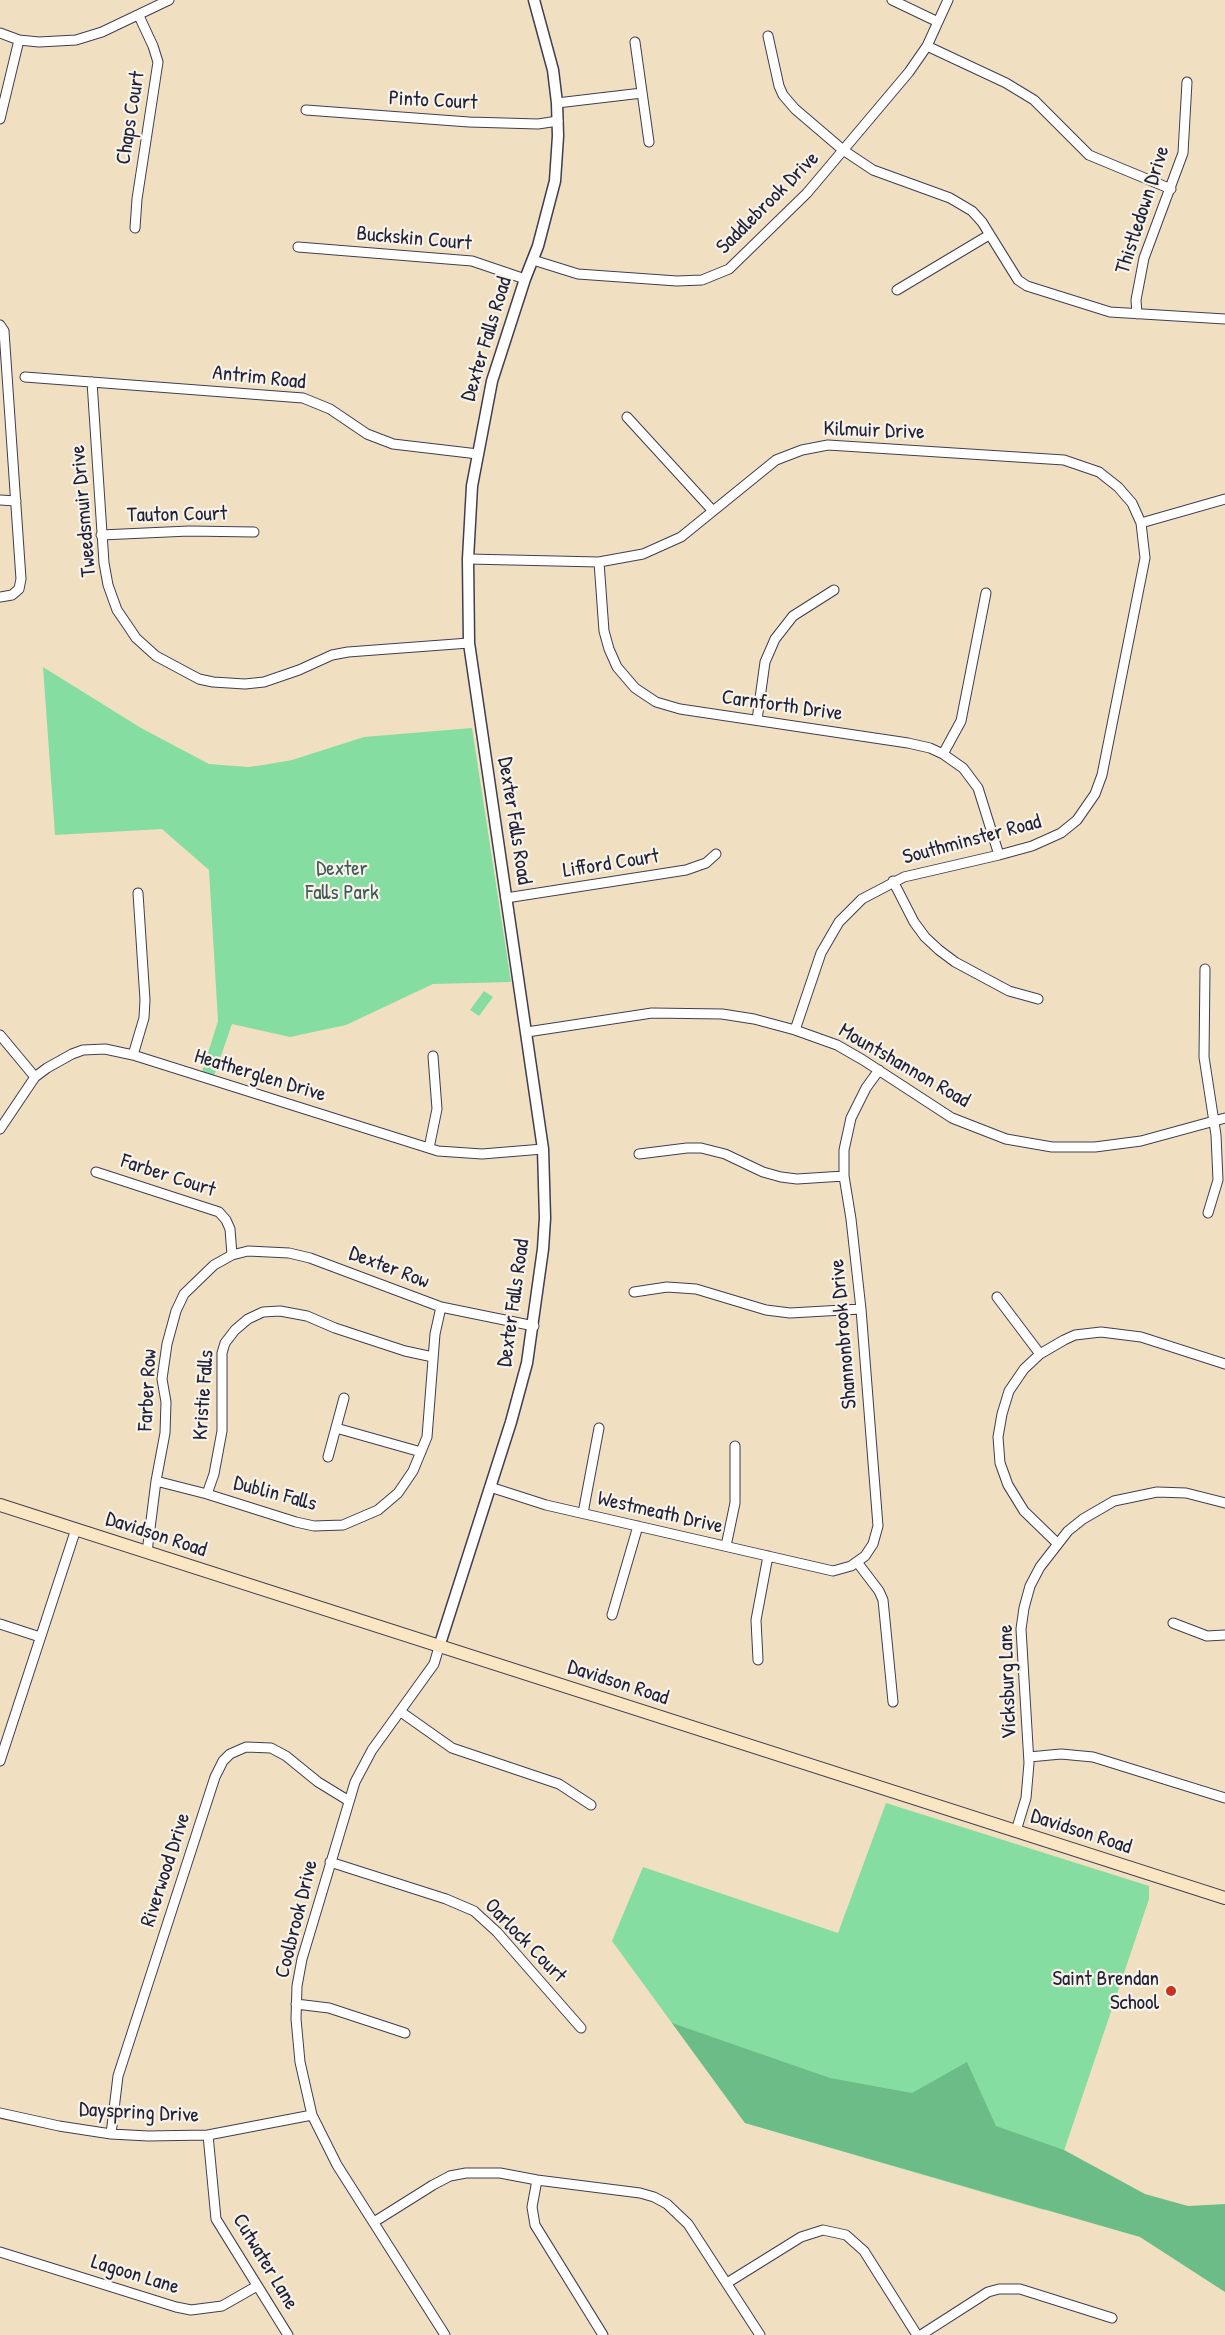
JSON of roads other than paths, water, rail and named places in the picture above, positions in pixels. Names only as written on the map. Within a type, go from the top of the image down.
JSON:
[{"type":"main road","name":"Davidson Road","points":[[0,1505],[1225,1898]]},
{"type":"street","points":[[0,33],[19,40],[58,43],[76,40],[102,32],[169,0]]},
{"type":"street","name":"Dexter Falls Road","points":[[439,1647],[522,1383],[534,1326],[545,1218],[543,1149],[469,643],[468,559],[472,486],[492,381],[548,214],[555,181],[557,102],[553,70],[534,0]]},
{"type":"street","points":[[892,0],[938,22]]},
{"type":"street","name":"Saddlebrook Drive","points":[[533,260],[578,274],[683,281],[702,280],[718,275],[738,262],[807,194],[909,72],[927,46],[948,0]]},
{"type":"street","name":"Chaps Court","points":[[135,228],[137,199],[158,62],[139,16]]},
{"type":"street","points":[[768,36],[783,95],[795,109],[843,150],[873,170],[962,204],[982,222],[1018,280],[1027,286],[1097,309],[1137,314],[1225,319]]},
{"type":"street","points":[[0,119],[19,40]]},
{"type":"street","points":[[635,42],[649,142]]},
{"type":"street","points":[[927,46],[1006,83],[1034,100],[1089,155],[1171,189]]},
{"type":"street","name":"Thistledown Drive","points":[[1137,314],[1136,300],[1141,269],[1183,153],[1186,82]]},
{"type":"street","points":[[557,102],[642,93]]},
{"type":"street","name":"Pinto Court","points":[[306,110],[469,122],[558,122]]},
{"type":"street","points":[[897,290],[989,235]]},
{"type":"street","name":"Buckskin Court","points":[[298,248],[472,261],[485,263],[525,279]]},
{"type":"street","points":[[0,597],[12,595],[19,589],[21,579],[2,328]]},
{"type":"street","name":"Antrim Road","points":[[25,377],[303,398],[330,409],[367,434],[393,444],[477,454]]},
{"type":"street","name":"Tweedsmuir Drive","points":[[92,382],[101,535],[108,585],[117,610],[136,638],[156,656],[199,679],[226,684],[264,682],[340,653],[469,643]]},
{"type":"street","points":[[627,417],[713,512]]},
{"type":"street","name":"Kilmuir Drive","points":[[468,559],[599,562],[621,559],[662,547],[681,537],[776,460],[802,450],[841,445],[1056,459],[1077,463],[1099,472],[1118,487],[1132,503],[1141,523]]},
{"type":"street","points":[[1141,523],[1225,499]]},
{"type":"street","points":[[0,500],[16,501]]},
{"type":"street","name":"Southminster Road","points":[[795,1030],[821,953],[839,922],[862,899],[893,881],[920,872],[1032,846],[1061,833],[1077,820],[1095,794],[1102,775],[1145,558],[1141,523]]},
{"type":"street","name":"Tauton Court","points":[[101,535],[189,531],[254,532]]},
{"type":"street","name":"Carnforth Drive","points":[[599,562],[604,631],[609,649],[627,681],[644,695],[669,706],[908,743],[943,754],[963,768],[978,788],[999,855]]},
{"type":"street","points":[[757,720],[765,662],[775,639],[793,616],[834,590]]},
{"type":"street","points":[[943,754],[961,721],[987,593]]},
{"type":"street","name":"Lifford Court","points":[[506,898],[686,870],[706,863],[716,854]]},
{"type":"street","points":[[893,881],[914,922],[939,950],[972,972],[1009,991],[1038,999]]},
{"type":"street","points":[[133,1055],[144,1018],[146,1000],[138,893]]},
{"type":"street","points":[[1204,969],[1204,1057],[1214,1120],[1218,1180],[1208,1213]]},
{"type":"street","name":"Mountshannon Road","points":[[527,1032],[652,1013],[686,1012],[743,1017],[795,1030],[837,1045],[952,1118],[1006,1139],[1052,1147],[1095,1147],[1141,1141],[1225,1118]]},
{"type":"street","points":[[0,1035],[35,1077]]},
{"type":"street","name":"Heatherglen Drive","points":[[0,1129],[10,1118],[35,1077],[61,1058],[83,1050],[105,1049],[133,1055],[429,1148],[482,1154],[543,1149]]},
{"type":"street","points":[[429,1148],[437,1109],[433,1056]]},
{"type":"street","name":"Shannonbrook Drive","points":[[857,1562],[873,1544],[878,1526],[861,1309],[853,1230],[844,1176],[844,1150],[851,1118],[866,1088],[879,1070]]},
{"type":"street","points":[[639,1154],[701,1148],[725,1154],[763,1172],[781,1177],[797,1179],[844,1176]]},
{"type":"street","name":"Farber Court","points":[[96,1172],[219,1212],[230,1229],[232,1255]]},
{"type":"street","name":"Dexter Row","points":[[232,1255],[268,1250],[310,1258],[441,1307],[534,1326]]},
{"type":"street","name":"Farber Row","points":[[147,1552],[165,1432],[166,1402],[162,1379],[167,1344],[176,1311],[184,1294],[198,1278],[214,1265],[232,1255]]},
{"type":"street","points":[[634,1292],[668,1287],[696,1289],[766,1310],[790,1313],[861,1309]]},
{"type":"street","points":[[997,1297],[1040,1354]]},
{"type":"street","name":"Dublin Falls","points":[[156,1481],[314,1526],[343,1525],[378,1510],[398,1493],[413,1471],[427,1437],[433,1357],[441,1307]]},
{"type":"street","name":"Kristie Falls","points":[[207,1494],[214,1474],[222,1431],[222,1353],[225,1343],[248,1319],[263,1312],[280,1311],[307,1316],[335,1328],[405,1351],[433,1357]]},
{"type":"street","points":[[1057,1543],[1035,1523],[1015,1497],[1004,1474],[999,1450],[999,1425],[1010,1391],[1024,1369],[1040,1354],[1075,1335],[1116,1332],[1141,1336],[1225,1364]]},
{"type":"street","points":[[328,1457],[344,1398]]},
{"type":"street","points":[[336,1428],[421,1452]]},
{"type":"street","points":[[582,1513],[599,1428]]},
{"type":"street","points":[[726,1546],[735,1503],[735,1446]]},
{"type":"street","name":"Westmeath Drive","points":[[490,1487],[517,1497],[582,1513],[824,1569],[843,1570],[857,1562]]},
{"type":"street","name":"Vicksburg Lane","points":[[1016,1831],[1026,1798],[1029,1757],[1022,1641],[1024,1608],[1030,1586],[1040,1567],[1057,1543],[1083,1519],[1114,1501],[1157,1492],[1186,1493],[1225,1503]]},
{"type":"street","points":[[612,1615],[638,1526]]},
{"type":"street","points":[[0,1761],[76,1529]]},
{"type":"street","points":[[758,1660],[756,1620],[768,1556]]},
{"type":"street","points":[[857,1562],[883,1600],[893,1702]]},
{"type":"street","points":[[1173,1623],[1207,1636],[1225,1635]]},
{"type":"street","points":[[0,1624],[40,1637]]},
{"type":"street","name":"Coolbrook Drive","points":[[439,1647],[434,1664],[363,1766],[349,1801],[302,1959],[296,2004],[300,2062],[312,2115],[337,2165],[445,2335]]},
{"type":"street","points":[[400,1712],[452,1748],[559,1784],[591,1805]]},
{"type":"street","name":"Riverwood Drive","points":[[111,2134],[118,2076],[215,1777],[223,1761],[230,1754],[246,1747],[272,1748],[286,1756],[318,1782],[349,1801]]},
{"type":"street","points":[[1029,1757],[1061,1754],[1093,1757],[1225,1798]]},
{"type":"street","name":"Oarlock Court","points":[[330,1862],[446,1899],[474,1911],[496,1932],[581,2028]]},
{"type":"street","points":[[296,2004],[329,2008],[405,2033]]},
{"type":"street","name":"Dayspring Drive","points":[[0,2113],[59,2126],[111,2134],[208,2135],[312,2115]]},
{"type":"street","name":"Cutwater Lane","points":[[208,2135],[216,2219],[288,2335]]},
{"type":"street","points":[[374,2222],[450,2176],[483,2171],[640,2193],[654,2197],[667,2204],[688,2224],[760,2335]]},
{"type":"street","points":[[537,2180],[532,2207],[535,2225],[603,2335]]},
{"type":"street","points":[[727,2283],[801,2237],[823,2230],[846,2235],[864,2251],[919,2335],[988,2292],[1009,2288],[1112,2318]]},
{"type":"street","name":"Lagoon Lane","points":[[0,2252],[191,2310],[222,2306],[257,2286]]},
{"type":"place","name":"Saint Brendan School","points":[[1171,1991]]},
{"type":"park label","name":"Dexter Falls Park","points":[[342,881]]}]
